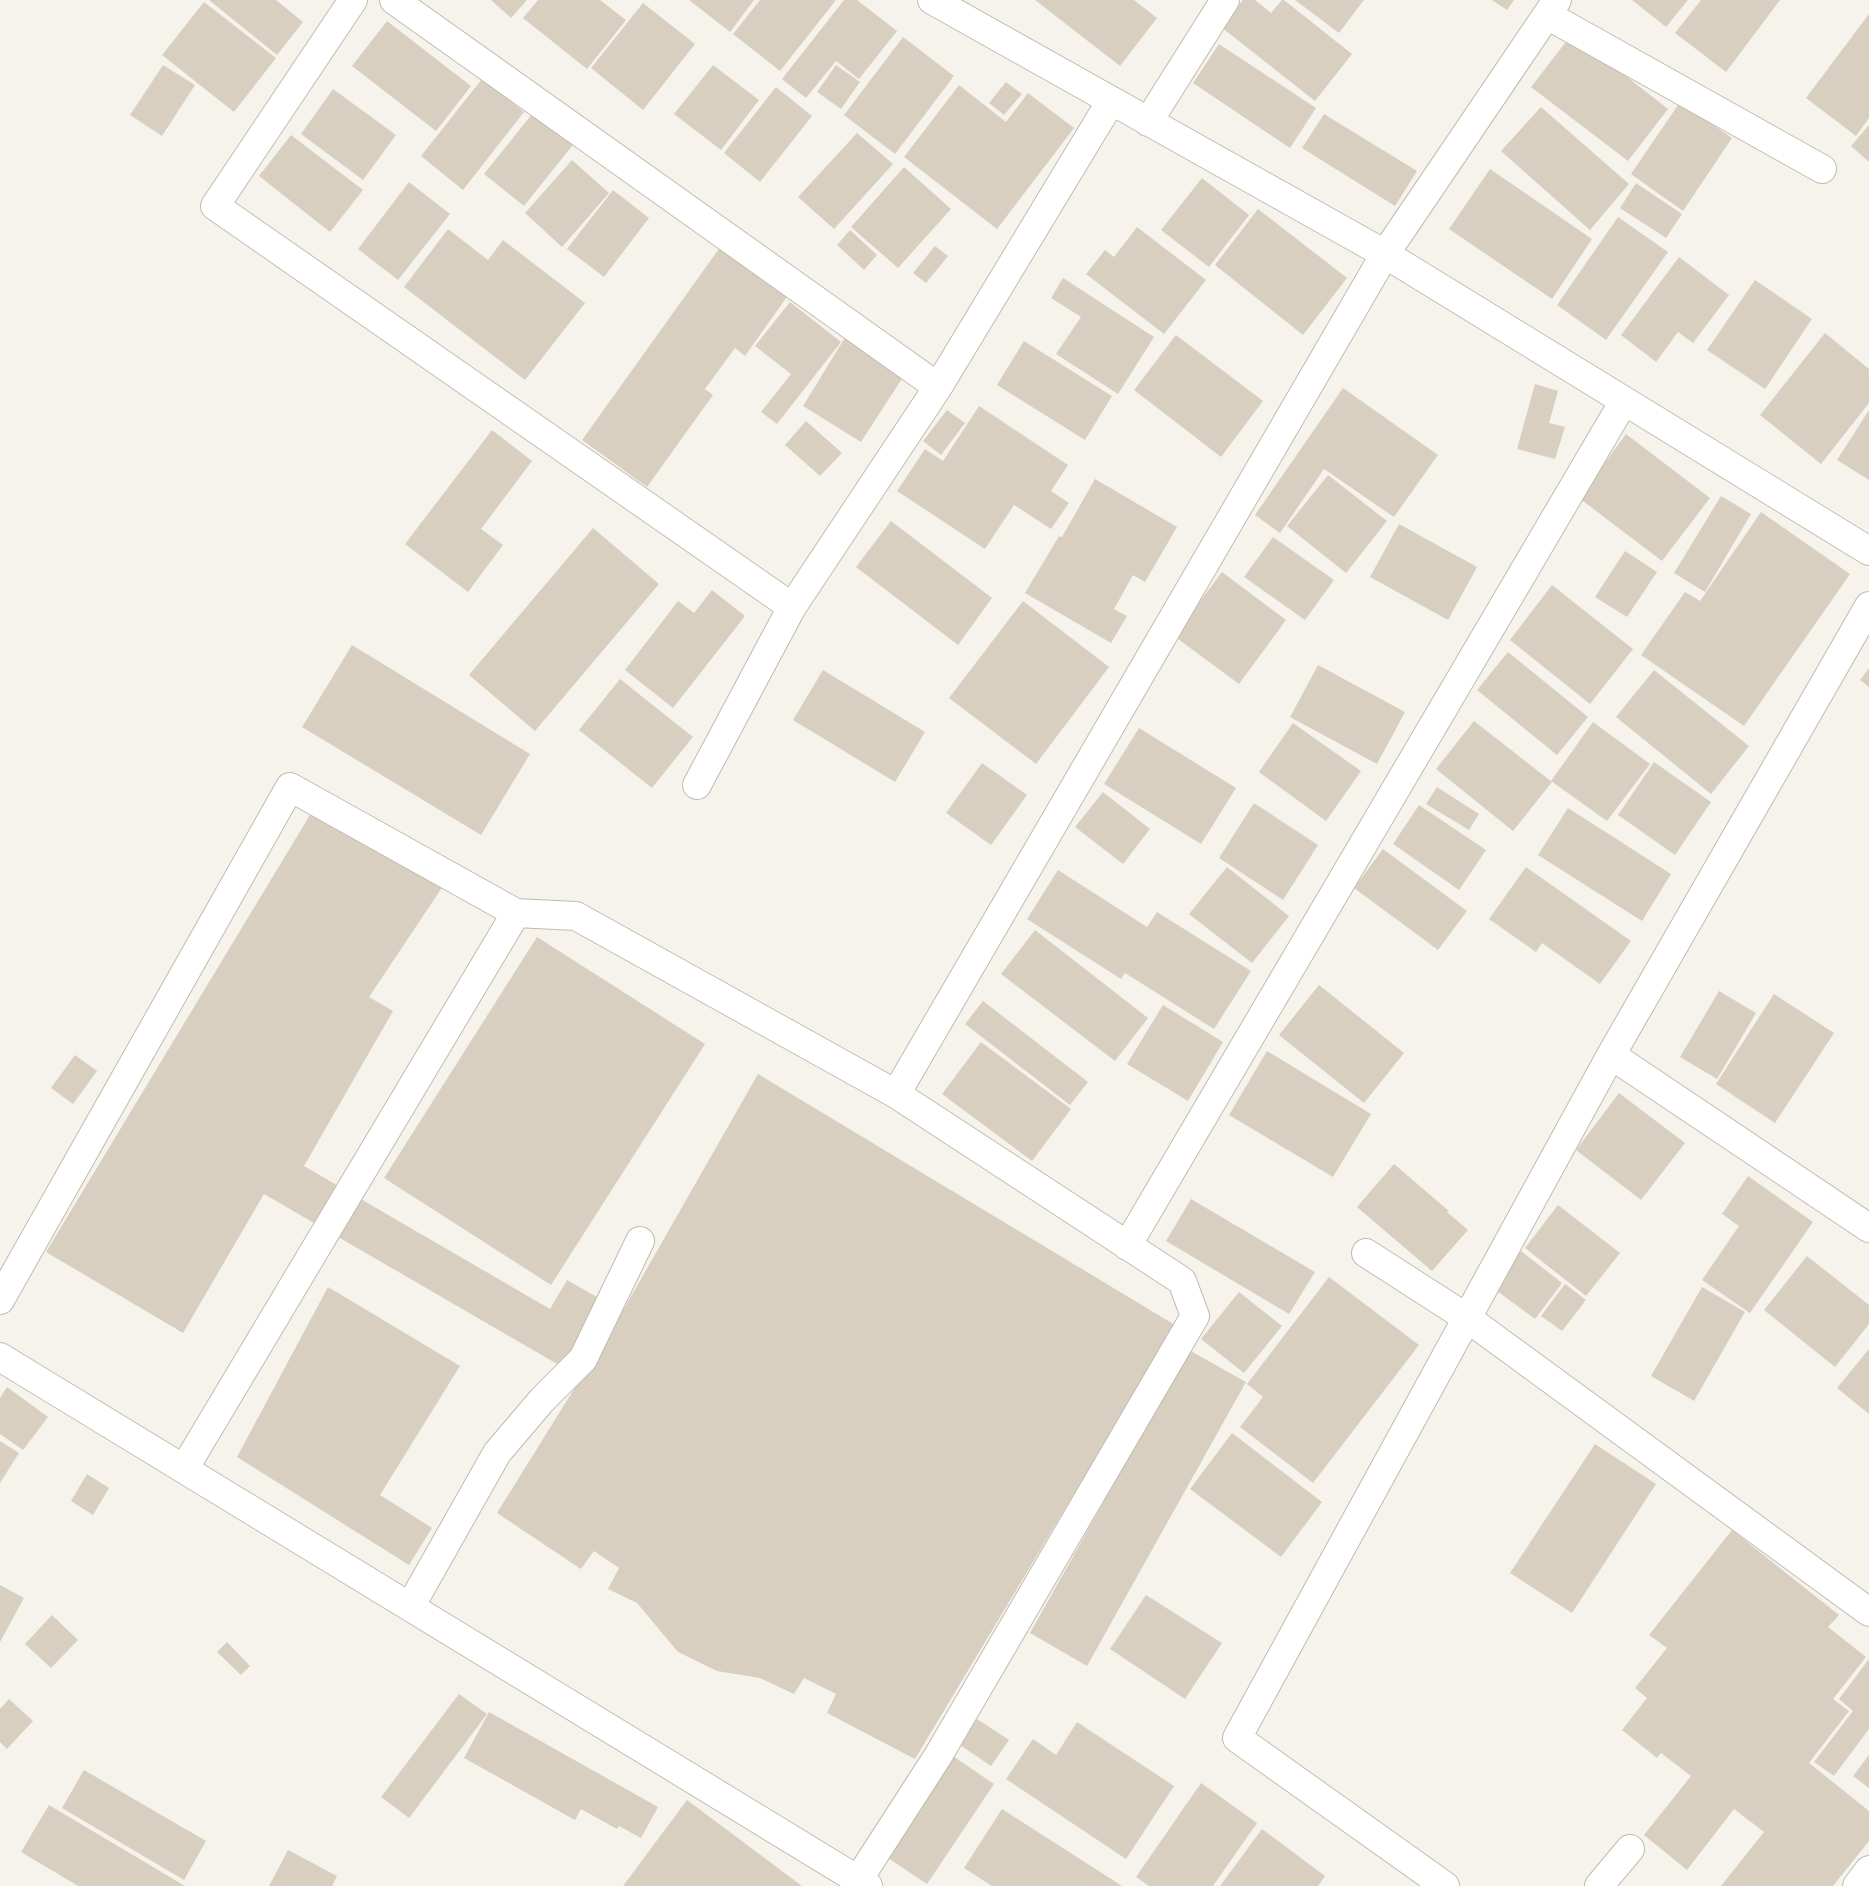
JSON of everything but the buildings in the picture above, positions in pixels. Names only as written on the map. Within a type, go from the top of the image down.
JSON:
[{"type":"street","points":[[353,0],[215,206],[792,607]]},
{"type":"street","points":[[394,0],[938,387]]},
{"type":"street","points":[[932,0],[1384,254],[1869,551]]},
{"type":"street","points":[[1148,122],[1225,0]]},
{"type":"street","points":[[896,1094],[1384,254],[1552,8],[1822,169]]},
{"type":"street","points":[[697,785],[792,607],[938,387],[1111,101]]},
{"type":"street","points":[[1127,1246],[1624,401]]},
{"type":"street","points":[[1445,1886],[1237,1738],[1611,1055],[1869,606]]},
{"type":"street","points":[[0,1300],[290,787],[516,913],[576,916],[896,1094],[1182,1281],[1195,1316],[863,1883],[1,1359]]},
{"type":"street","points":[[184,1469],[516,913]]},
{"type":"street","points":[[1611,1055],[1869,1228]]},
{"type":"street","points":[[410,1607],[497,1453],[542,1400],[583,1359],[640,1241]]},
{"type":"street","points":[[1366,1253],[1467,1318],[1869,1612]]},
{"type":"street","points":[[1599,1886],[1630,1849]]},
{"type":"street","points":[[1857,1886],[1869,1870]]}]
